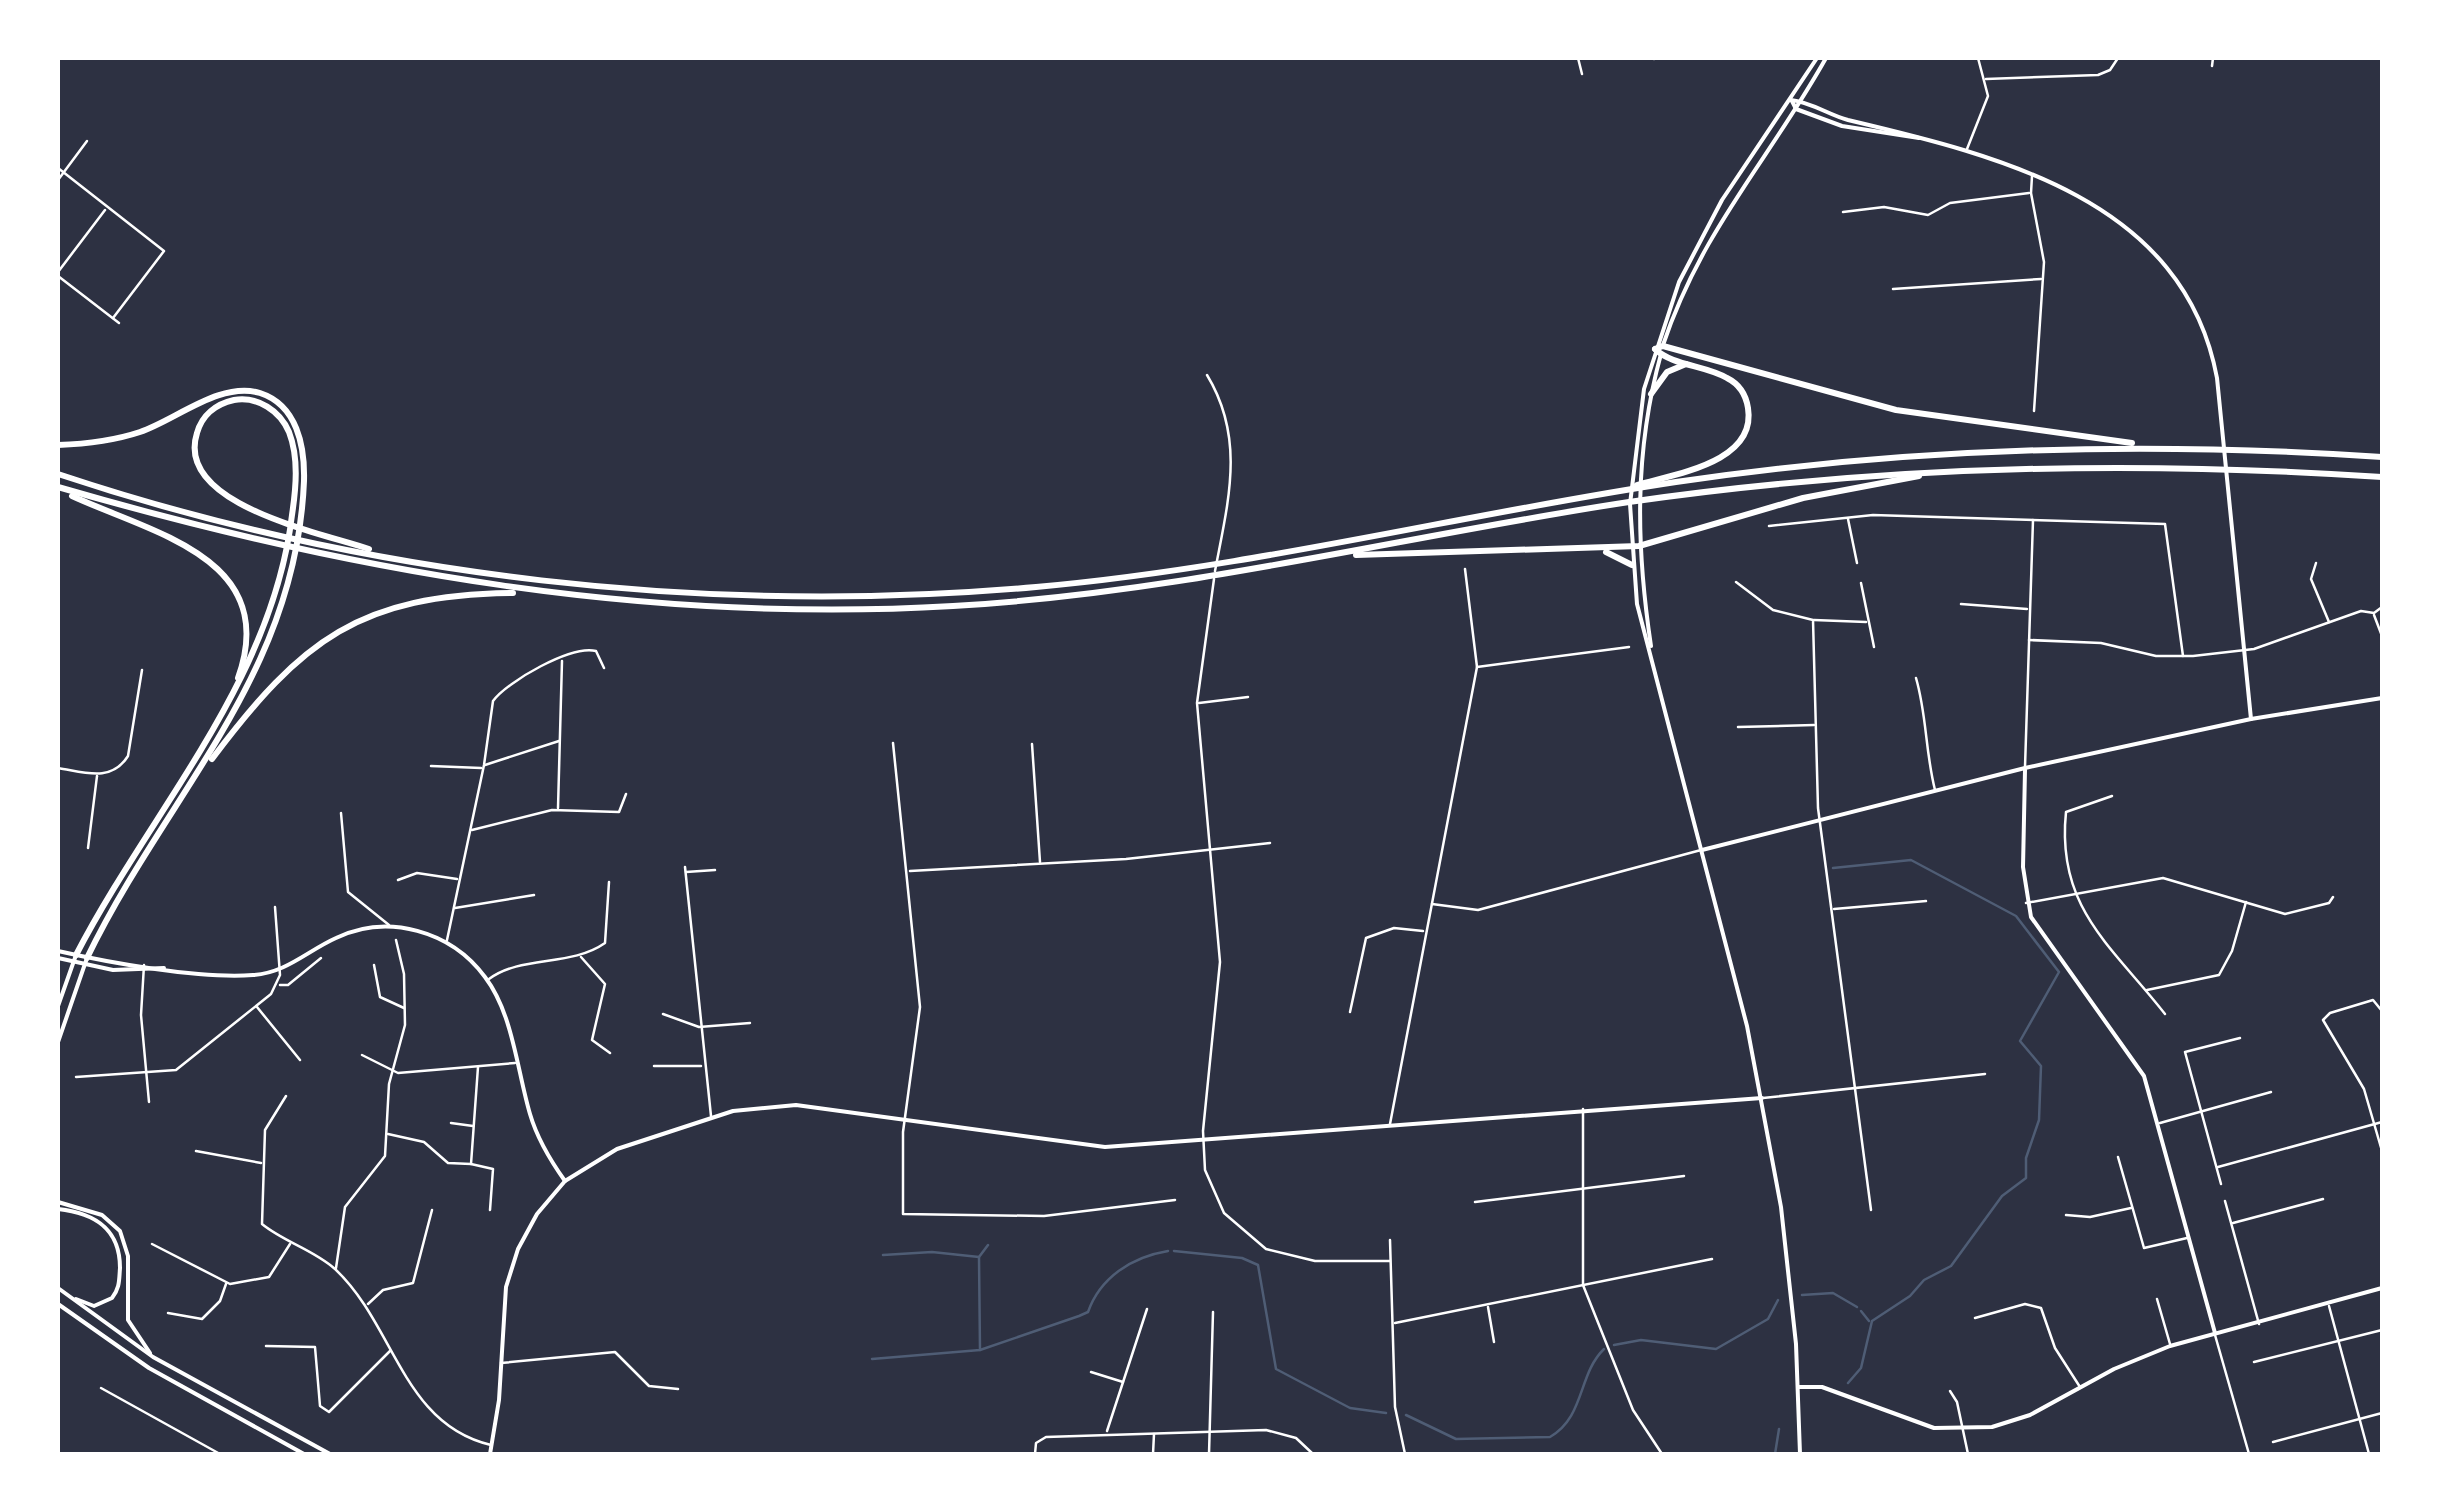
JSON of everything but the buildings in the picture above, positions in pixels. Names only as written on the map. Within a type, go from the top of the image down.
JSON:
[{"type":"highway","points":[[1616,492],[1706,464],[1728,453],[1746,432],[1749,412],[1741,390],[1724,376],[1660,350]]},
{"type":"highway","points":[[1660,350],[1896,410],[2032,432],[2164,446],[2382,458]]},
{"type":"highway","points":[[1651,394],[1668,372],[1687,364]]},
{"type":"highway","points":[[58,445],[126,436],[226,393],[258,392],[282,406],[298,431],[304,462],[285,575],[258,662],[196,780],[119,898],[86,962]]},
{"type":"highway","points":[[298,505],[294,449],[277,414],[265,404],[242,399],[209,412],[196,436],[195,458],[217,490],[266,516],[394,558]]},
{"type":"highway","points":[[58,474],[176,508],[394,558],[537,579],[662,592],[907,595],[1145,574],[1616,492],[1888,457],[1984,450],[2164,446]]},
{"type":"highway","points":[[58,488],[325,556],[536,592],[740,608],[930,607],[1126,589],[1653,499],[1772,484],[1948,471],[2150,466],[2382,477]]},
{"type":"highway","points":[[1329,556],[1635,547],[1804,498],[1948,471]]},
{"type":"highway","points":[[58,488],[175,539],[223,573],[238,597],[247,634],[231,698]]},
{"type":"highway","points":[[1600,550],[1632,565]]},
{"type":"highway","points":[[75,959],[108,895],[231,698],[285,575]]},
{"type":"highway","points":[[196,780],[282,674],[348,624],[424,598],[536,592]]},
{"type":"street","points":[[1578,58],[1582,74]]},
{"type":"street","points":[[1654,666],[1630,521],[1633,464],[1660,350],[1696,247],[1737,176],[1817,58]]},
{"type":"street","points":[[1800,1454],[1799,1387],[1786,1242],[1762,1098],[1632,565],[1640,462],[1660,350],[1715,227],[1802,101],[1826,58]]},
{"type":"street","points":[[1968,149],[1987,103],[1986,79],[1978,58]]},
{"type":"street","points":[[1986,79],[2098,75],[2110,70],[2118,58]]},
{"type":"street","points":[[2212,66],[2213,58]]},
{"type":"street","points":[[1791,100],[1968,149],[2032,176],[2114,217],[2154,250],[2177,278],[2211,347],[2223,432],[2250,719]]},
{"type":"street","points":[[1791,100],[1796,109],[1861,130],[1924,138]]},
{"type":"street","points":[[58,180],[87,142]]},
{"type":"street","points":[[58,168],[164,252],[113,318]]},
{"type":"street","points":[[2032,176],[2031,193],[2043,249],[2034,411]]},
{"type":"street","points":[[1844,212],[1884,206],[1928,215],[1938,207],[1975,198],[2031,193]]},
{"type":"street","points":[[107,208],[58,274],[119,323]]},
{"type":"street","points":[[1893,289],[2043,279]]},
{"type":"street","points":[[1207,374],[1229,423],[1233,450],[1197,703],[1220,962],[1203,1138],[1206,1170],[1214,1196],[1231,1222],[1250,1238],[1287,1257],[1390,1262]]},
{"type":"street","points":[[1769,526],[1847,518],[2165,524],[2183,656]]},
{"type":"street","points":[[1847,518],[1857,563]]},
{"type":"street","points":[[2033,519],[2026,903],[2038,932],[2139,1065],[2249,1454]]},
{"type":"street","points":[[2316,562],[2311,579],[2329,622]]},
{"type":"street","points":[[1390,1124],[1477,667],[1465,570]]},
{"type":"street","points":[[1736,582],[1773,610],[1812,620],[1869,622]]},
{"type":"street","points":[[1861,583],[1874,647]]},
{"type":"street","points":[[1961,604],[2029,609]]},
{"type":"street","points":[[2374,614],[2382,607]]},
{"type":"street","points":[[2028,640],[2101,643],[2156,656],[2183,656],[2266,646],[2362,611],[2374,614]]},
{"type":"street","points":[[2374,614],[2382,636]]},
{"type":"street","points":[[1812,620],[1821,821],[1852,1088],[1871,1210]]},
{"type":"street","points":[[1477,667],[1628,647]]},
{"type":"street","points":[[446,941],[495,698],[526,674],[592,650],[601,656],[604,668]]},
{"type":"street","points":[[558,810],[562,659]]},
{"type":"street","points":[[58,768],[97,774],[116,770],[128,756],[142,670]]},
{"type":"street","points":[[1916,678],[1927,716],[1922,729],[1936,792]]},
{"type":"street","points":[[1197,703],[1248,696]]},
{"type":"street","points":[[1430,904],[1478,910],[2026,768],[2250,719],[2382,698]]},
{"type":"street","points":[[1738,728],[1816,725]]},
{"type":"street","points":[[432,766],[483,767],[560,741]]},
{"type":"street","points":[[893,742],[920,1007],[905,1120],[903,1214],[1044,1216],[1175,1200]]},
{"type":"street","points":[[1032,744],[1040,863]]},
{"type":"street","points":[[88,848],[97,774]]},
{"type":"street","points":[[470,830],[558,810],[619,812],[626,794]]},
{"type":"street","points":[[2112,796],[2066,812],[2066,855],[2084,918],[2164,1014]]},
{"type":"street","points":[[340,813],[348,892],[390,926],[446,941],[488,980],[534,1126],[565,1181]]},
{"type":"street","points":[[908,871],[1270,843]]},
{"type":"street","points":[[712,1117],[703,1066],[685,869],[715,870]]},
{"type":"street","points":[[398,880],[417,873],[459,879]]},
{"type":"street","points":[[2026,903],[2163,878],[2289,914],[2328,903],[2333,897]]},
{"type":"street","points":[[488,980],[502,971],[580,956],[600,948],[608,936],[609,882]]},
{"type":"street","points":[[454,908],[534,895]]},
{"type":"street","points":[[1832,909],[1926,901]]},
{"type":"street","points":[[2146,990],[2220,975],[2232,951],[2247,901]]},
{"type":"street","points":[[76,1077],[147,1074],[181,1068],[256,1006],[278,984],[275,907]]},
{"type":"street","points":[[58,951],[86,962],[232,975],[280,970],[346,934],[390,926]]},
{"type":"street","points":[[1350,1012],[1366,938],[1394,928],[1424,931]]},
{"type":"street","points":[[335,1270],[341,1255],[345,1207],[383,1161],[392,1071],[403,1044],[406,1008],[396,940]]},
{"type":"street","points":[[580,956],[604,984],[592,1040],[610,1053]]},
{"type":"street","points":[[58,958],[75,959]]},
{"type":"street","points":[[278,984],[288,985],[320,958]]},
{"type":"street","points":[[58,1006],[75,959]]},
{"type":"street","points":[[58,1042],[86,962]]},
{"type":"street","points":[[374,965],[380,997],[406,1008]]},
{"type":"street","points":[[144,968],[142,1015],[149,1102]]},
{"type":"street","points":[[2382,1010],[2373,1000],[2330,1013],[2323,1020],[2361,1084],[2382,1151]]},
{"type":"street","points":[[256,1006],[300,1060]]},
{"type":"street","points":[[663,1014],[699,1027],[750,1023]]},
{"type":"street","points":[[2221,1184],[2185,1052],[2240,1038]]},
{"type":"street","points":[[362,1055],[392,1071],[516,1062]]},
{"type":"street","points":[[654,1066],[703,1066]]},
{"type":"street","points":[[471,1164],[478,1067]]},
{"type":"street","points":[[490,1454],[501,1363],[503,1302],[511,1267],[526,1230],[565,1181],[617,1148],[712,1117],[785,1104],[1097,1147],[1762,1098],[1985,1074]]},
{"type":"street","points":[[2158,1123],[2272,1092]]},
{"type":"street","points":[[286,1096],[265,1130],[262,1222],[335,1270],[367,1306],[408,1384],[426,1407],[455,1431],[492,1446]]},
{"type":"street","points":[[1583,1109],[1584,1188],[1579,1258],[1582,1285],[1633,1410],[1662,1454]]},
{"type":"street","points":[[2217,1167],[2382,1122]]},
{"type":"street","points":[[451,1124],[475,1126]]},
{"type":"street","points":[[386,1134],[424,1142],[448,1163],[493,1169],[490,1210]]},
{"type":"street","points":[[196,1151],[262,1164]]},
{"type":"street","points":[[2118,1156],[2144,1248],[2188,1238]]},
{"type":"street","points":[[1474,1202],[1684,1176]]},
{"type":"street","points":[[2232,1223],[2324,1199]]},
{"type":"street","points":[[2226,1202],[2259,1324]]},
{"type":"street","points":[[58,1207],[102,1223],[114,1237],[120,1256],[119,1285],[109,1302],[94,1306],[67,1295]]},
{"type":"street","points":[[58,1207],[102,1214],[120,1231],[128,1256],[128,1320],[154,1357]]},
{"type":"street","points":[[2066,1216],[2090,1218],[2132,1208]]},
{"type":"street","points":[[367,1306],[383,1290],[412,1283],[432,1210]]},
{"type":"street","points":[[1390,1240],[1395,1405],[1404,1454]]},
{"type":"street","points":[[152,1244],[226,1283],[269,1276],[291,1242]]},
{"type":"street","points":[[1395,1323],[1712,1259]]},
{"type":"street","points":[[168,1314],[202,1319],[220,1302],[226,1283]]},
{"type":"street","points":[[58,1288],[154,1357],[330,1454]]},
{"type":"street","points":[[1799,1387],[1822,1388],[1914,1424],[1963,1426],[2018,1420],[2170,1346],[2382,1288]]},
{"type":"street","points":[[2157,1298],[2170,1346]]},
{"type":"street","points":[[58,1304],[164,1377],[304,1454]]},
{"type":"street","points":[[1974,1318],[2025,1304],[2042,1308],[2055,1348],[2080,1388]]},
{"type":"street","points":[[2328,1304],[2368,1454]]},
{"type":"street","points":[[1488,1306],[1494,1342]]},
{"type":"street","points":[[1106,1432],[1147,1310]]},
{"type":"street","points":[[1209,1454],[1212,1312]]},
{"type":"street","points":[[2254,1362],[2382,1330]]},
{"type":"street","points":[[266,1346],[315,1347],[320,1406],[329,1412],[391,1350]]},
{"type":"street","points":[[501,1363],[615,1352],[649,1386],[678,1389]]},
{"type":"street","points":[[1091,1372],[1124,1383]]},
{"type":"street","points":[[101,1388],[220,1454]]},
{"type":"street","points":[[1950,1391],[1968,1454]]},
{"type":"street","points":[[2272,1442],[2382,1412]]},
{"type":"street","points":[[1035,1453],[1042,1438],[1106,1432],[1273,1431],[1296,1438],[1313,1454]]},
{"type":"street","points":[[1153,1454],[1154,1432]]},
{"type":"waterway","points":[[1833,868],[1911,860],[2016,916],[2059,972],[2020,1041],[2041,1066],[2039,1120],[2026,1158],[2026,1178],[2002,1196],[1951,1266],[1924,1280],[1910,1296],[1872,1321],[1861,1368],[1848,1383]]},
{"type":"waterway","points":[[980,1350],[979,1257],[988,1245]]},
{"type":"waterway","points":[[872,1359],[980,1350],[1079,1316],[1088,1312],[1100,1289],[1119,1271],[1142,1258],[1168,1251]]},
{"type":"waterway","points":[[1174,1251],[1242,1258],[1258,1265],[1276,1369],[1350,1408],[1386,1413]]},
{"type":"waterway","points":[[883,1255],[932,1252],[979,1257]]},
{"type":"waterway","points":[[1802,1295],[1833,1293],[1857,1307]]},
{"type":"waterway","points":[[1614,1345],[1641,1340],[1716,1349],[1768,1319],[1778,1300]]},
{"type":"waterway","points":[[1861,1311],[1869,1321]]},
{"type":"waterway","points":[[1406,1415],[1456,1439],[1550,1437],[1570,1418],[1590,1370],[1604,1349]]},
{"type":"waterway","points":[[1775,1454],[1779,1429]]}]
